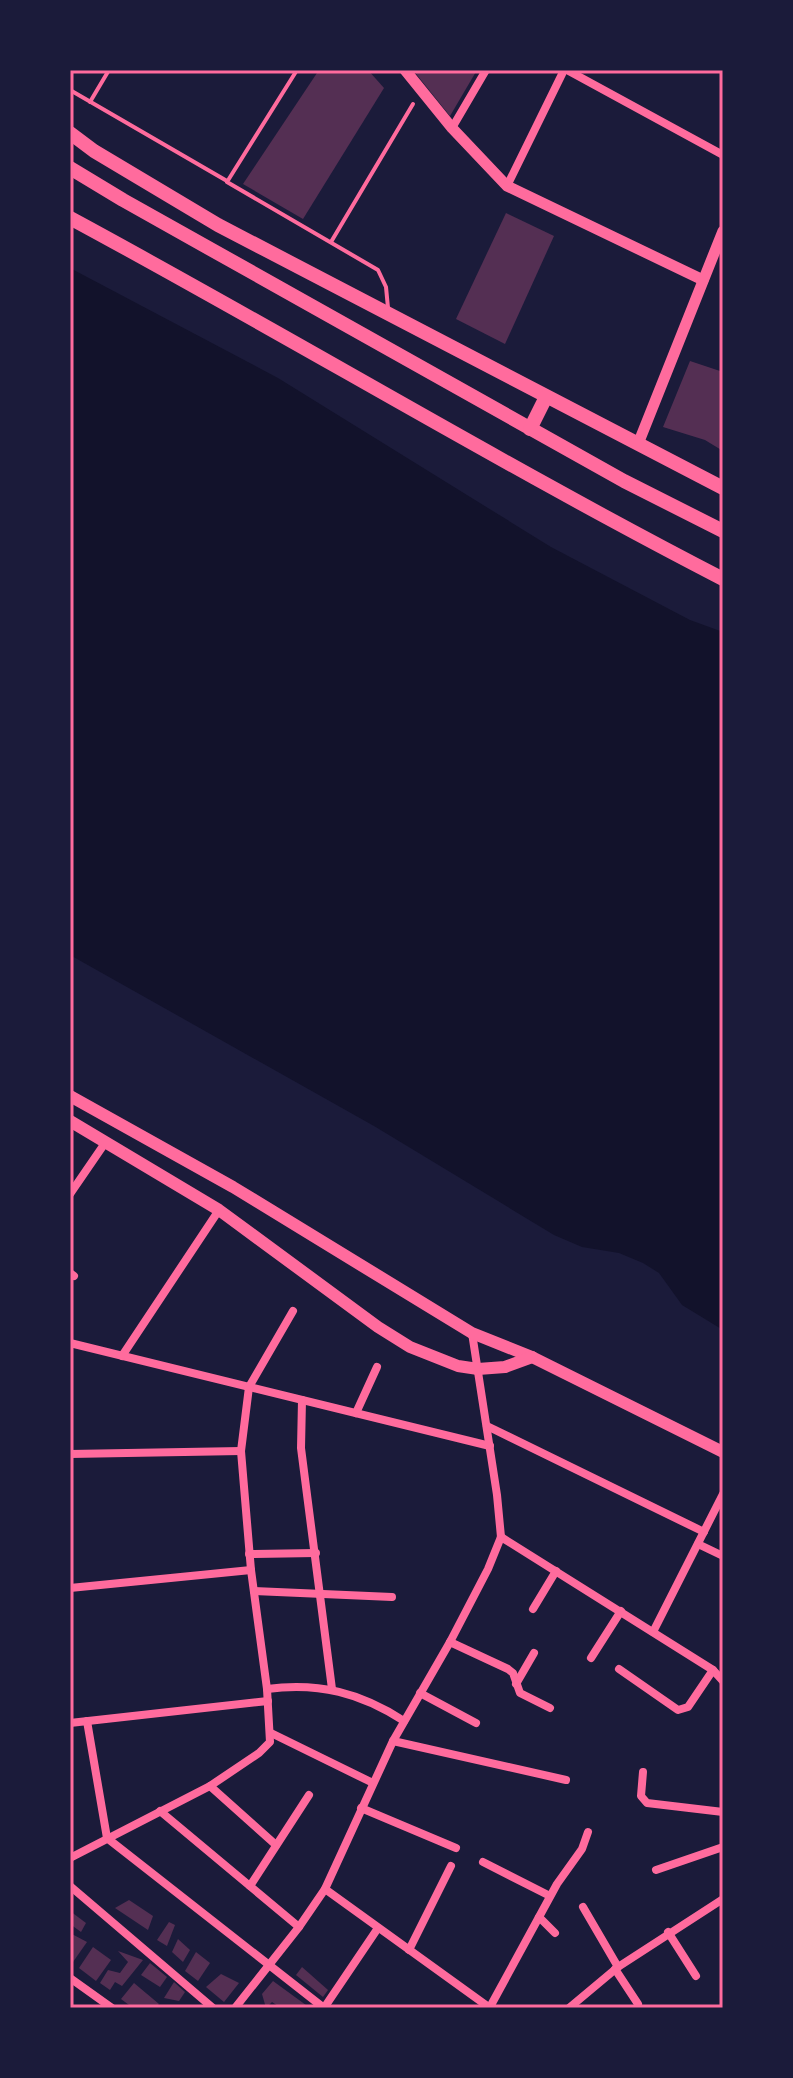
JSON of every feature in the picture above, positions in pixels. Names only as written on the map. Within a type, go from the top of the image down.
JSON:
[{"type":"main road","points":[[70,133],[94,151],[218,225],[723,488]]},
{"type":"main road","points":[[70,168],[530,429],[723,531]]},
{"type":"main road","points":[[70,218],[230,305],[596,514],[723,579]]},
{"type":"main road","points":[[530,429],[546,397]]},
{"type":"main road","points":[[70,1096],[233,1187],[472,1333],[532,1357],[723,1452]]},
{"type":"main road","points":[[70,1121],[219,1210],[410,1347],[458,1366],[478,1369],[505,1367],[532,1357]]},
{"type":"street","points":[[405,70],[452,128],[507,186],[703,280]]},
{"type":"street","points":[[452,128],[486,70]]},
{"type":"street","points":[[507,186],[566,70],[723,155]]},
{"type":"street","points":[[638,444],[723,231]]},
{"type":"street","points":[[70,1194],[105,1143]]},
{"type":"street","points":[[122,1356],[219,1210]]},
{"type":"street","points":[[70,1858],[210,1786],[270,1742],[241,1451],[249,1387],[293,1311]]},
{"type":"street","points":[[235,2008],[325,1889],[393,1741],[450,1642],[501,1537],[472,1333]]},
{"type":"street","points":[[70,1343],[490,1446]]},
{"type":"street","points":[[356,1413],[377,1367]]},
{"type":"street","points":[[302,1400],[301,1448],[332,1689]]},
{"type":"street","points":[[487,1426],[704,1532]]},
{"type":"street","points":[[70,1454],[241,1451]]},
{"type":"street","points":[[653,1632],[723,1494]]},
{"type":"street","points":[[501,1537],[713,1670],[723,1681]]},
{"type":"street","points":[[698,1544],[723,1556]]},
{"type":"street","points":[[249,1554],[316,1553]]},
{"type":"street","points":[[70,1588],[251,1570]]},
{"type":"street","points":[[533,1609],[556,1571]]},
{"type":"street","points":[[254,1591],[392,1597]]},
{"type":"street","points":[[591,1658],[621,1611]]},
{"type":"street","points":[[450,1642],[508,1669],[513,1673],[520,1693],[550,1708]]},
{"type":"street","points":[[515,1685],[534,1653]]},
{"type":"street","points":[[619,1669],[678,1710],[688,1707],[713,1670]]},
{"type":"street","points":[[267,1689],[289,1686],[332,1689],[369,1701],[404,1721]]},
{"type":"street","points":[[420,1693],[476,1723]]},
{"type":"street","points":[[70,1723],[268,1701]]},
{"type":"street","points":[[87,1721],[107,1838],[324,2008],[378,1928]]},
{"type":"street","points":[[271,1733],[373,1783]]},
{"type":"street","points":[[393,1741],[566,1780]]},
{"type":"street","points":[[643,1772],[641,1796],[647,1803],[723,1812]]},
{"type":"street","points":[[210,1786],[276,1845]]},
{"type":"street","points":[[250,1886],[309,1795]]},
{"type":"street","points":[[361,1808],[456,1848]]},
{"type":"street","points":[[160,1811],[299,1927]]},
{"type":"street","points":[[325,1889],[490,2008],[550,1896],[582,1849],[588,1832]]},
{"type":"street","points":[[656,1870],[723,1847]]},
{"type":"street","points":[[483,1862],[550,1896]]},
{"type":"street","points":[[409,1950],[451,1866]]},
{"type":"street","points":[[70,1886],[213,2008]]},
{"type":"street","points":[[569,2008],[616,1968],[723,1899]]},
{"type":"street","points":[[583,1907],[638,2004]]},
{"type":"street","points":[[539,1917],[555,1933]]},
{"type":"street","points":[[668,1932],[696,1976]]},
{"type":"street","points":[[70,1978],[112,2008]]},
{"type":"lane","points":[[90,102],[109,70]]},
{"type":"lane","points":[[227,182],[297,70]]},
{"type":"lane","points":[[70,90],[378,270],[386,287],[389,315]]},
{"type":"lane","points":[[331,242],[413,104]]},
{"type":"shaded area","points":[[70,268],[278,378],[551,547],[690,620],[723,632],[723,1330],[682,1305],[659,1273],[643,1263],[619,1253],[582,1247],[554,1235],[374,1126],[70,955]]},
{"type":"building","points":[[319,70],[368,70],[384,88],[303,219],[243,184]]},
{"type":"building","points":[[413,70],[477,70],[450,116]]},
{"type":"building","points":[[506,213],[554,236],[505,344],[456,319]]},
{"type":"building","points":[[690,361],[723,372],[723,451],[705,440],[663,427]]},
{"type":"building","points":[[129,1900],[153,1916],[148,1930],[115,1908]]},
{"type":"building","points":[[70,1911],[86,1923],[81,1932],[70,1924]]},
{"type":"building","points":[[169,1922],[175,1925],[167,1946],[157,1940]]},
{"type":"building","points":[[70,1933],[87,1942],[73,1962],[70,1960]]},
{"type":"building","points":[[178,1939],[190,1950],[183,1962],[172,1952]]},
{"type":"building","points":[[93,1947],[111,1960],[96,1981],[79,1968]]},
{"type":"building","points":[[118,1951],[143,1960],[122,1986],[115,1982],[110,1990],[100,1983],[108,1970],[120,1973],[128,1962]]},
{"type":"building","points":[[196,1952],[210,1963],[198,1981],[185,1971]]},
{"type":"building","points":[[150,1963],[167,1977],[160,1987],[141,1975]]},
{"type":"building","points":[[302,1967],[328,1990],[323,1997],[296,1975]]},
{"type":"building","points":[[221,1974],[239,1983],[224,2002],[206,1987]]},
{"type":"building","points":[[273,1981],[310,2008],[281,2008],[272,2002],[266,2008],[262,1994]]},
{"type":"building","points":[[174,1982],[185,1992],[179,2001],[164,1998]]},
{"type":"building","points":[[134,1983],[159,2004],[155,2008],[133,2008],[121,1999]]}]
